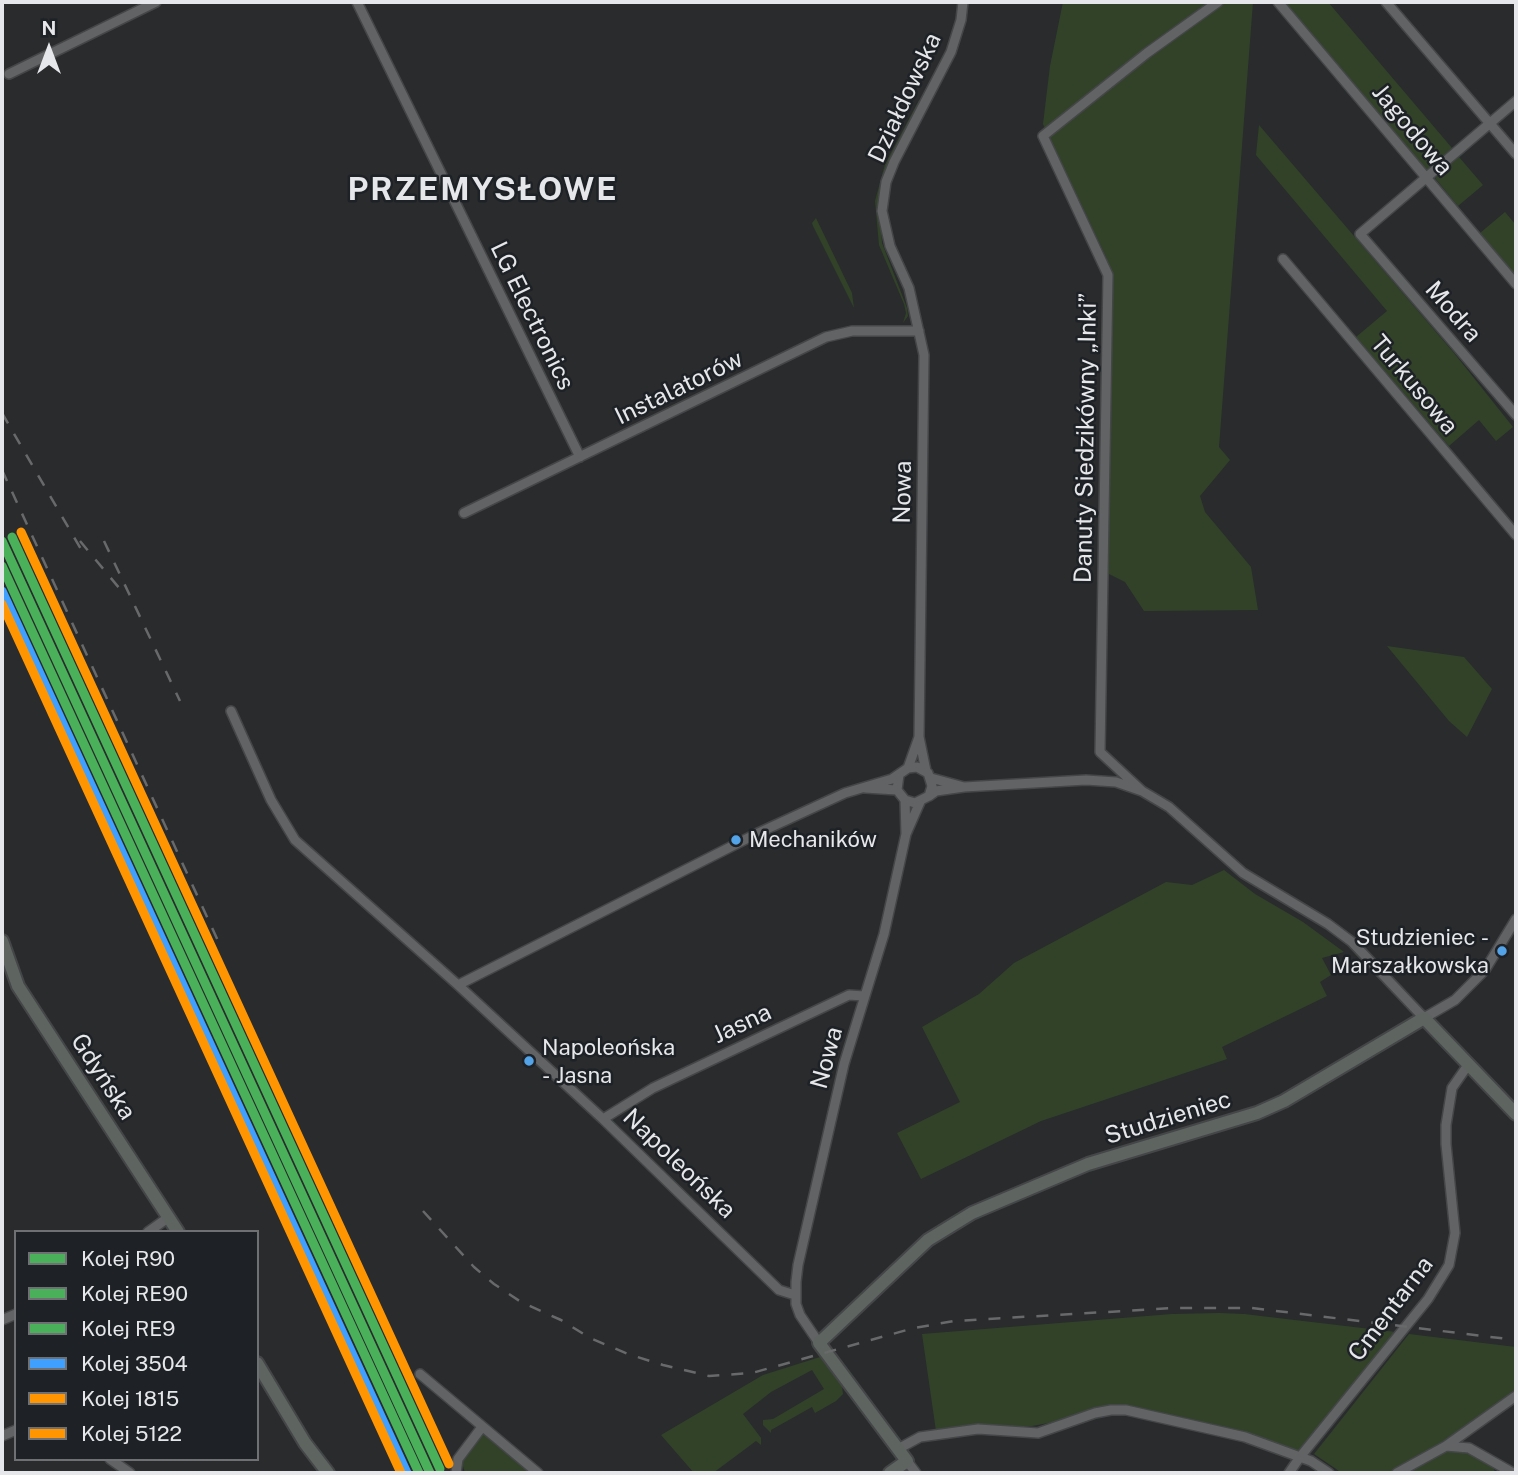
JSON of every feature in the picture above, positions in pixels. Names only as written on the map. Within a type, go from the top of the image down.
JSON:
[{"type":"main road","name":"Gdyńska","points":[[2,941],[18,986],[177,1230]]},
{"type":"main road","points":[[1424,1018],[1516,1114]]},
{"type":"main road","name":"Studzieniec","points":[[819,1343],[928,1240],[972,1213],[1088,1164],[1257,1113],[1284,1101],[1424,1018]]},
{"type":"main road","points":[[819,1343],[907,1461],[890,1473]]},
{"type":"main road","points":[[259,1366],[304,1443],[328,1473]]},
{"type":"street","points":[[9,74],[156,2]]},
{"type":"street","name":"LG Electronics","points":[[358,2],[580,457]]},
{"type":"street","name":"Działdowska","points":[[919,331],[909,288],[885,229],[883,197],[894,162],[951,52],[961,20],[963,2]]},
{"type":"street","name":"Danuty Siedzikówny „Inki”","points":[[1142,791],[1100,752],[1108,275],[1043,136],[1147,53],[1218,2]]},
{"type":"street","name":"Jagodowa","points":[[1278,2],[1516,284]]},
{"type":"street","points":[[1387,2],[1516,154]]},
{"type":"street","points":[[1426,177],[1516,101]]},
{"type":"street","name":"Modra","points":[[1426,177],[1360,234],[1516,415]]},
{"type":"street","name":"Turkusowa","points":[[1283,259],[1516,535]]},
{"type":"street","name":"Instalatorów","points":[[464,513],[826,337],[852,331],[919,331]]},
{"type":"street","name":"Nowa","points":[[919,331],[924,355],[919,737],[928,774]]},
{"type":"street","name":"Napoleońska","points":[[231,711],[271,800],[295,840],[603,1119],[779,1290],[795,1294]]},
{"type":"street","name":"Nowa","points":[[908,768],[919,737]]},
{"type":"street","points":[[458,985],[756,834],[845,793],[889,780],[908,768],[917,767],[928,774],[964,787]]},
{"type":"street","points":[[928,774],[932,786],[929,796]]},
{"type":"street","points":[[899,775],[897,790],[905,800],[920,802],[936,791],[964,787],[1086,779],[1116,782],[1142,791],[1169,807],[1243,873],[1328,924],[1352,942],[1424,1018]]},
{"type":"street","points":[[865,788],[897,790]]},
{"type":"street","name":"Nowa","points":[[905,800],[906,834]]},
{"type":"street","name":"Nowa","points":[[795,1294],[835,1102],[887,923],[906,834],[920,802]]},
{"type":"street","name":"Studzieniec","points":[[1424,1018],[1455,1000],[1478,978],[1516,919]]},
{"type":"street","name":"Jasna","points":[[603,1119],[653,1088],[849,995],[864,996]]},
{"type":"street","name":"Cmentarna","points":[[1289,1473],[1428,1299],[1449,1265],[1455,1233],[1446,1125],[1452,1088],[1468,1065]]},
{"type":"street","points":[[151,1230],[169,1217]]},
{"type":"street","points":[[795,1294],[800,1315],[819,1343]]},
{"type":"street","points":[[420,1374],[538,1473]]},
{"type":"street","points":[[1397,1473],[1446,1446],[1516,1396]]},
{"type":"street","points":[[898,1449],[920,1437],[978,1429],[1038,1433],[1111,1410],[1126,1410],[1245,1437],[1300,1457],[1329,1473]]},
{"type":"street","points":[[456,1473],[458,1459],[482,1427]]},
{"type":"street","points":[[1446,1446],[1469,1448],[1513,1473]]},
{"type":"street","points":[[113,1461],[130,1473]]},
{"type":"street","points":[[907,1461],[916,1473]]},
{"type":"green space","points":[[1063,2],[1253,2],[1219,447],[1230,460],[1200,496],[1205,512],[1251,567],[1258,610],[1144,611],[1125,582],[1105,572],[1103,379],[1107,259],[1043,124],[1050,66]]},
{"type":"green space","points":[[1285,2],[1328,2],[1452,148],[1427,170]]},
{"type":"green space","points":[[919,100],[922,101],[887,168],[879,201],[882,243],[907,308],[908,316],[903,323],[906,313],[904,304],[879,245],[875,201],[885,164]]},
{"type":"green space","points":[[1259,125],[1454,353],[1513,427],[1496,441],[1479,420],[1449,446],[1356,337],[1387,311],[1256,155]]},
{"type":"green space","points":[[1459,157],[1483,185],[1458,206],[1435,178]]},
{"type":"green space","points":[[1505,212],[1516,225],[1516,276],[1480,233]]},
{"type":"green space","points":[[816,218],[852,293],[854,308],[813,226]]},
{"type":"green space","points":[[1387,646],[1464,657],[1492,689],[1467,737],[1449,721]]},
{"type":"green space","points":[[1224,870],[1255,894],[1303,922],[1344,952],[1322,958],[1331,975],[1320,982],[1327,996],[1222,1047],[1227,1059],[1041,1121],[921,1179],[897,1133],[960,1102],[922,1027],[979,994],[1014,963],[1166,882],[1192,885]]},
{"type":"green space","points":[[1220,1313],[1396,1332],[1297,1452],[1107,1407],[1032,1426],[970,1427],[936,1431],[922,1334],[1172,1314]]},
{"type":"green space","points":[[1409,1334],[1516,1347],[1516,1392],[1412,1462],[1389,1473],[1342,1473],[1314,1454]]},
{"type":"green space","points":[[820,1357],[842,1386],[843,1394],[815,1413],[812,1407],[771,1430],[771,1433],[763,1425],[763,1420],[773,1419],[824,1389],[812,1370],[771,1392],[743,1414],[761,1438],[761,1445],[756,1441],[713,1473],[694,1473],[661,1435],[763,1375]]},
{"type":"green space","points":[[484,1433],[534,1473],[465,1473],[461,1460],[478,1436]]},
{"type":"green space","points":[[1446,1451],[1462,1451],[1493,1465],[1495,1473],[1409,1473]]},
{"type":"railway","points":[[2,413],[82,551]]},
{"type":"railway","points":[[2,470],[219,943]]},
{"type":"railway","points":[[80,541],[120,589]]},
{"type":"railway","points":[[104,541],[180,701]]},
{"type":"railway","points":[[423,1211],[474,1267],[521,1302],[561,1320],[590,1338],[628,1354],[709,1376],[752,1373],[914,1328],[954,1321],[1174,1308],[1252,1308],[1516,1340]]},
{"type":"rail line","name":"1815","points":[[21,532],[449,1464]]},
{"type":"rail line","name":"RE9","points":[[12,537],[440,1469]]},
{"type":"rail line","name":"R90","points":[[2,541],[430,1473]]},
{"type":"rail line","name":"RE90","points":[[2,566],[419,1473]]},
{"type":"rail line","name":"3504","points":[[2,591],[407,1473]]},
{"type":"rail line","name":"5122","points":[[2,604],[401,1473]]},
{"type":"place","name":"Mechaników","points":[[736,840]]},
{"type":"place","name":"Studzieniec - Marszałkowska","points":[[1502,951]]},
{"type":"place","name":"Napoleońska - Jasna","points":[[529,1061]]},
{"type":"district","name":"PRZEMYSŁOWE","points":[[483,190]]}]
